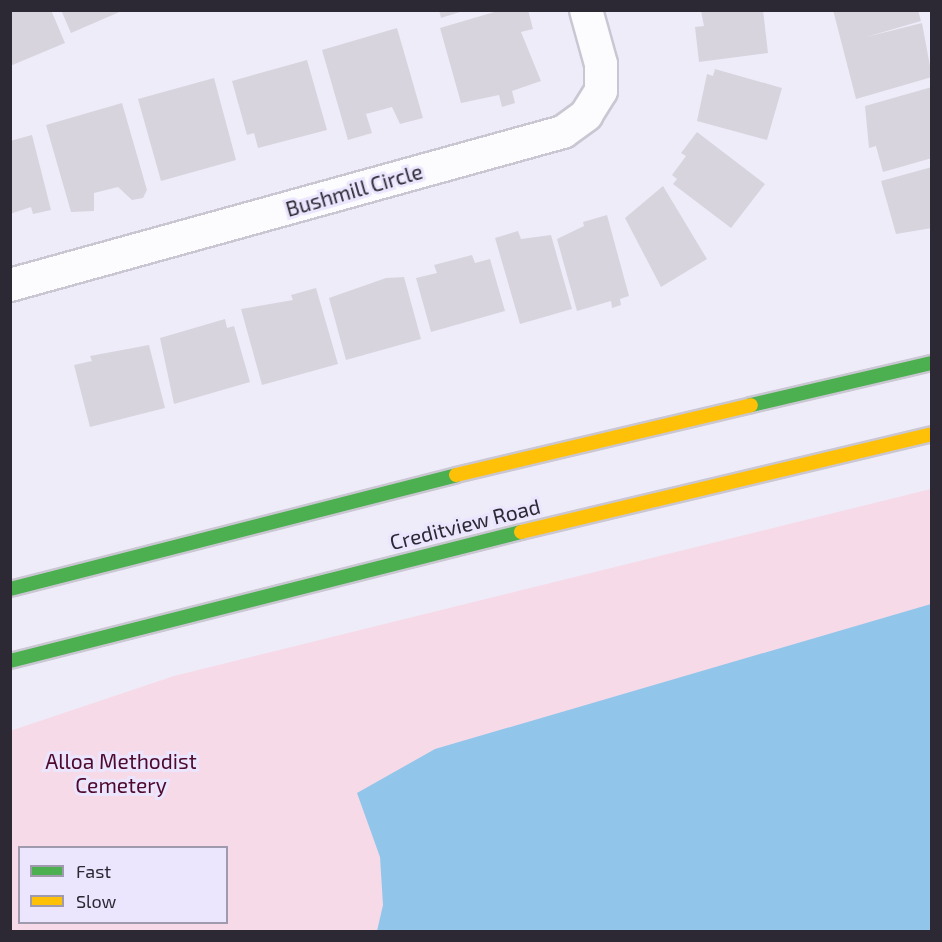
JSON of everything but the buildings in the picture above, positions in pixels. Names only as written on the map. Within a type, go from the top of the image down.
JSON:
[{"type":"main road","points":[[10,589],[391,490],[932,363]]},
{"type":"main road","name":"Creditview Road","points":[[10,661],[201,609],[932,434]]},
{"type":"street","name":"Bushmill Circle","points":[[10,285],[563,132],[586,115],[601,91],[601,64],[586,10]]},
{"type":"green space","name":"Alloa Methodist Cemetery","points":[[931,489],[931,931],[11,931],[10,731],[174,676]]},
{"type":"water","points":[[931,604],[931,931],[377,931],[383,905],[380,857],[357,793],[435,749]]},
{"type":"traffic: fast","points":[[751,405],[932,363]]},
{"type":"traffic: fast","points":[[10,589],[456,475]]},
{"type":"traffic: fast","points":[[10,661],[521,532]]},
{"type":"traffic: slow","points":[[456,475],[751,405]]},
{"type":"traffic: slow","points":[[521,532],[932,434]]}]
